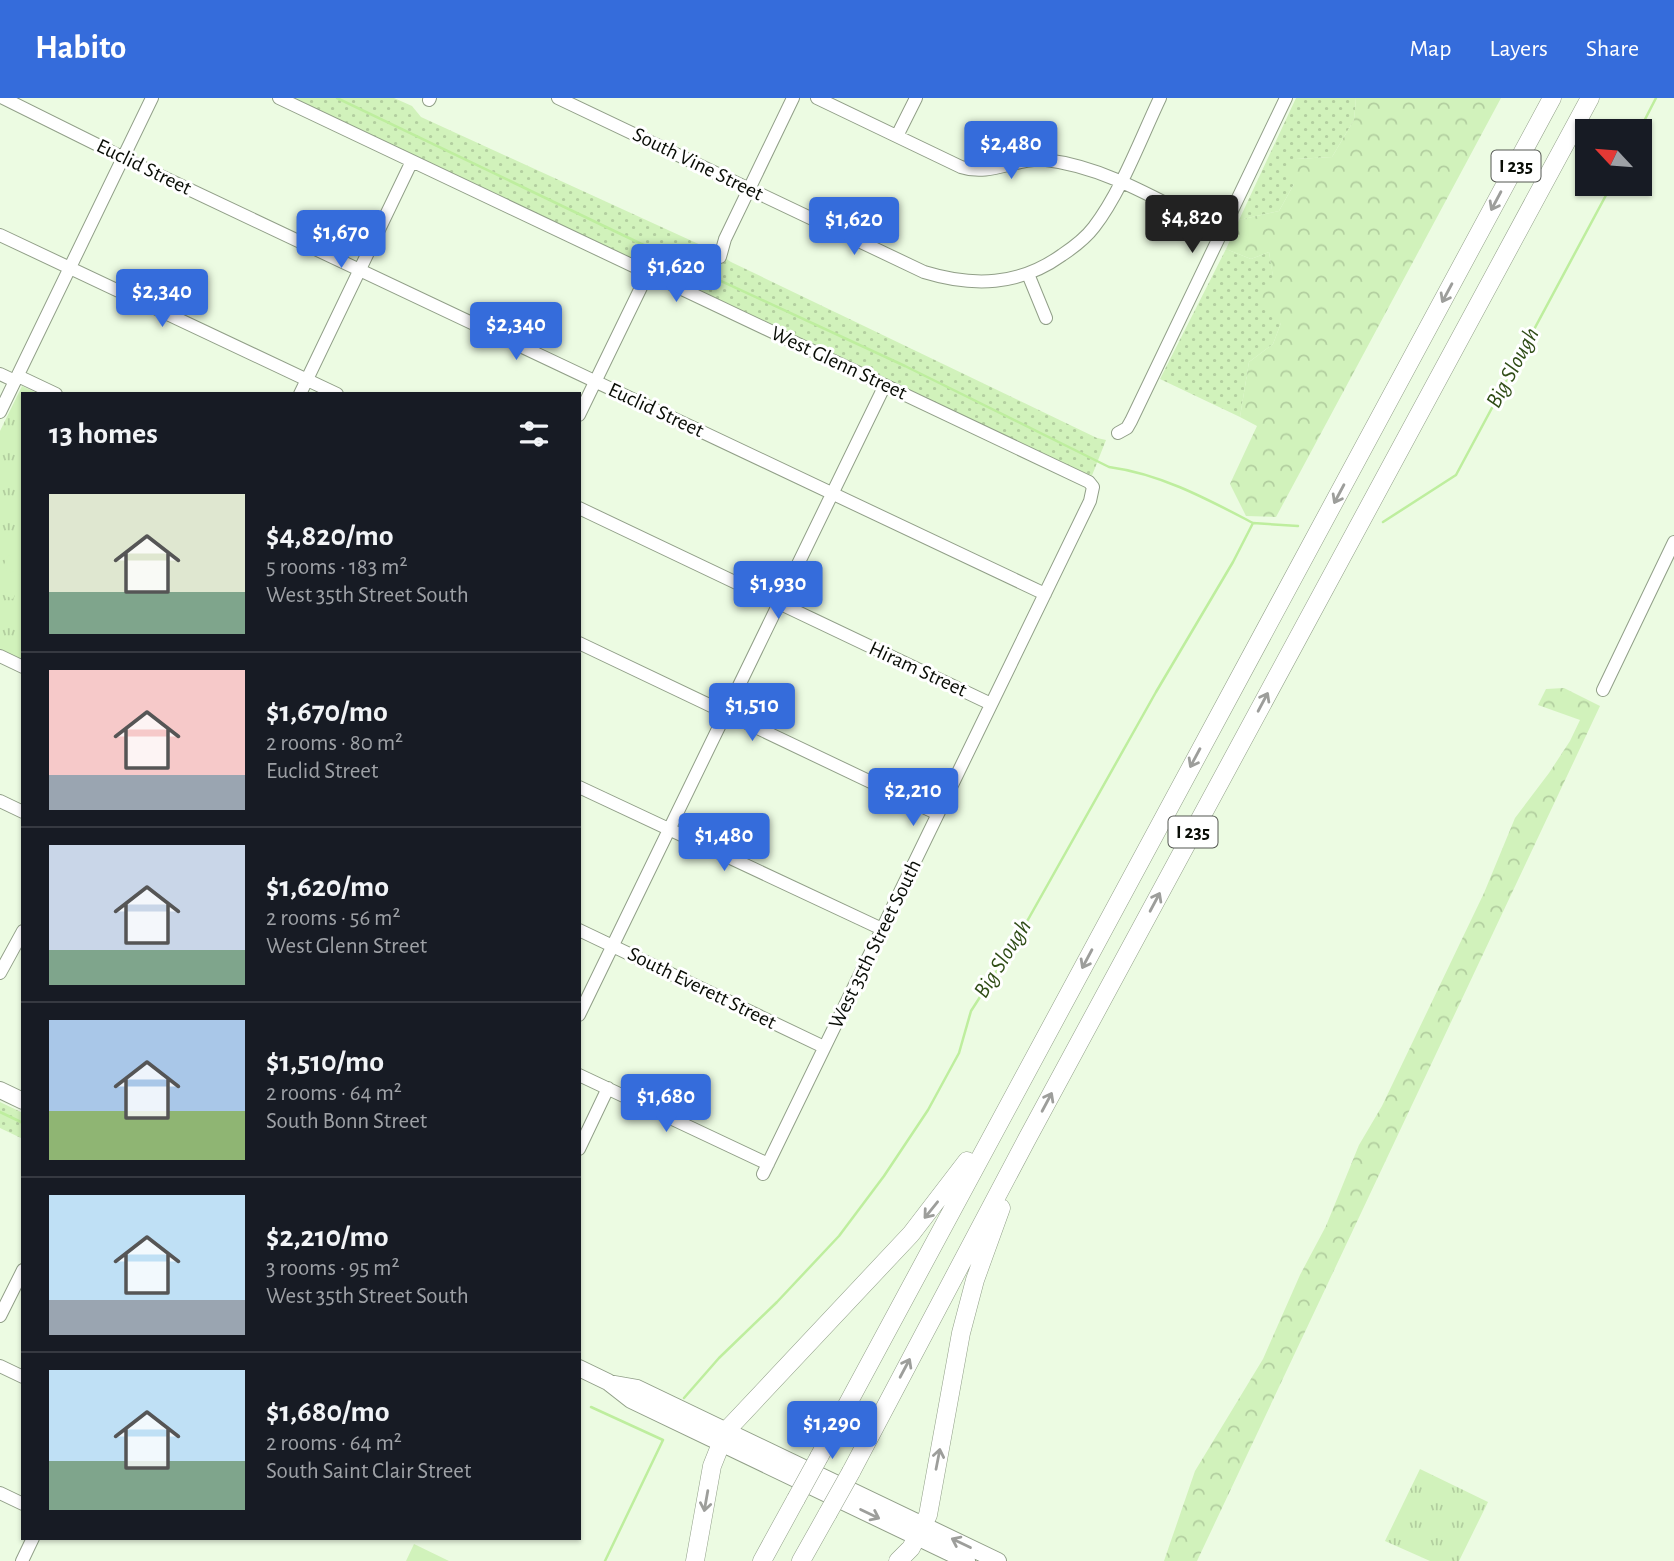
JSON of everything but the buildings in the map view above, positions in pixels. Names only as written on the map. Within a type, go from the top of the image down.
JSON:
[{"type":"highway","name":"I 235","points":[[762,1561],[1552,98]]},
{"type":"highway","name":"I 235","points":[[801,1561],[1590,98]]},
{"type":"highway","points":[[695,1561],[712,1466],[723,1437],[911,1234],[951,1185],[1014,1095]]},
{"type":"highway","points":[[898,1561],[911,1548],[928,1515],[961,1333],[975,1280],[1027,1139]]},
{"type":"main road","points":[[0,1090],[21,1100]]},
{"type":"main road","points":[[581,1369],[608,1382],[631,1400],[723,1437],[920,1531],[998,1561]]},
{"type":"main road","points":[[920,1531],[967,1561]]},
{"type":"street","name":"Euclid Street","points":[[3,98],[359,270],[1045,594]]},
{"type":"street","points":[[0,412],[152,98]]},
{"type":"street","name":"West Glenn Street","points":[[279,98],[1089,482],[1093,487]]},
{"type":"street","name":"South Vine Street","points":[[558,98],[924,272],[953,280],[981,282],[1004,281],[1028,274],[1054,261],[1085,237],[1101,217],[1120,182],[1160,98]]},
{"type":"street","points":[[720,257],[725,239],[793,98]]},
{"type":"street","points":[[817,98],[945,160],[975,171],[1031,160],[1083,167],[1222,232]]},
{"type":"street","points":[[897,136],[916,98]]},
{"type":"street","points":[[1118,433],[1130,424],[1286,98]]},
{"type":"street","points":[[301,392],[412,161]]},
{"type":"street","points":[[0,236],[333,392]]},
{"type":"street","points":[[581,411],[648,272]]},
{"type":"street","points":[[1028,274],[1045,317]]},
{"type":"street","points":[[0,374],[51,392]]},
{"type":"street","points":[[581,1010],[885,385]]},
{"type":"street","name":"West 35th Street South","points":[[608,1088],[766,1169],[1090,501],[1093,487]]},
{"type":"street","name":"Hiram Street","points":[[581,509],[991,704]]},
{"type":"street","points":[[1602,690],[1674,542]]},
{"type":"street","points":[[581,643],[938,814]]},
{"type":"street","points":[[0,656],[21,666]]},
{"type":"street","points":[[581,788],[883,929]]},
{"type":"street","points":[[0,801],[21,811]]},
{"type":"street","name":"South Everett Street","points":[[581,931],[824,1047]]},
{"type":"street","points":[[0,973],[21,935]]},
{"type":"street","points":[[581,1075],[608,1088],[581,1145]]},
{"type":"street","points":[[0,1316],[21,1274]]},
{"type":"street","points":[[0,1366],[21,1376]]},
{"type":"street","points":[[0,1493],[21,1503]]},
{"type":"street","points":[[22,1561],[32,1540]]},
{"type":"green space","points":[[291,98],[394,98],[412,106],[421,117],[716,252],[731,262],[1106,440],[1091,478]]},
{"type":"green space","points":[[1296,98],[1356,98],[1354,120],[1332,157],[1296,159],[1294,184],[1279,211],[1239,220]]},
{"type":"green space","points":[[1356,98],[1501,98],[1276,517],[1246,516],[1230,484],[1257,426],[1240,417],[1249,362],[1273,344],[1281,323],[1258,300],[1273,277],[1269,252],[1251,259],[1226,249],[1239,220],[1279,211],[1294,184],[1286,170],[1296,159],[1332,157],[1354,120]]},
{"type":"green space","points":[[1226,249],[1251,259],[1269,252],[1281,323],[1273,344],[1249,362],[1240,417],[1160,379]]},
{"type":"green space","points":[[22,386],[35,392],[21,392],[21,660],[0,650],[0,431]]},
{"type":"green space","points":[[8,555],[21,561],[21,575],[3,567]]},
{"type":"green space","points":[[0,567],[21,577],[13,599],[0,593]]},
{"type":"green space","points":[[1564,688],[1600,706],[1197,1561],[1164,1561],[1195,1471],[1263,1359],[1300,1275],[1326,1226],[1359,1145],[1382,1106],[1484,893],[1515,818],[1549,773],[1580,720],[1538,705],[1546,689]]},
{"type":"green space","points":[[0,1102],[21,1112],[21,1138],[0,1128]]},
{"type":"green space","points":[[1420,1469],[1488,1502],[1459,1561],[1430,1561],[1385,1541]]},
{"type":"green space","points":[[414,1544],[449,1561],[406,1561]]},
{"type":"waterway","points":[[337,98],[654,250],[905,366],[1109,467],[1165,481],[1253,523]]},
{"type":"waterway","name":"Big Slough","points":[[1645,119],[1656,98]]},
{"type":"waterway","name":"Big Slough","points":[[1383,522],[1456,475],[1606,196]]},
{"type":"waterway","name":"Big Slough","points":[[684,1398],[719,1358],[839,1236],[884,1176],[928,1110],[959,1053],[971,1011],[1016,941],[1253,523],[1298,526]]},
{"type":"waterway","points":[[0,1112],[21,1122]]},
{"type":"waterway","points":[[591,1407],[663,1440],[605,1561]]}]
